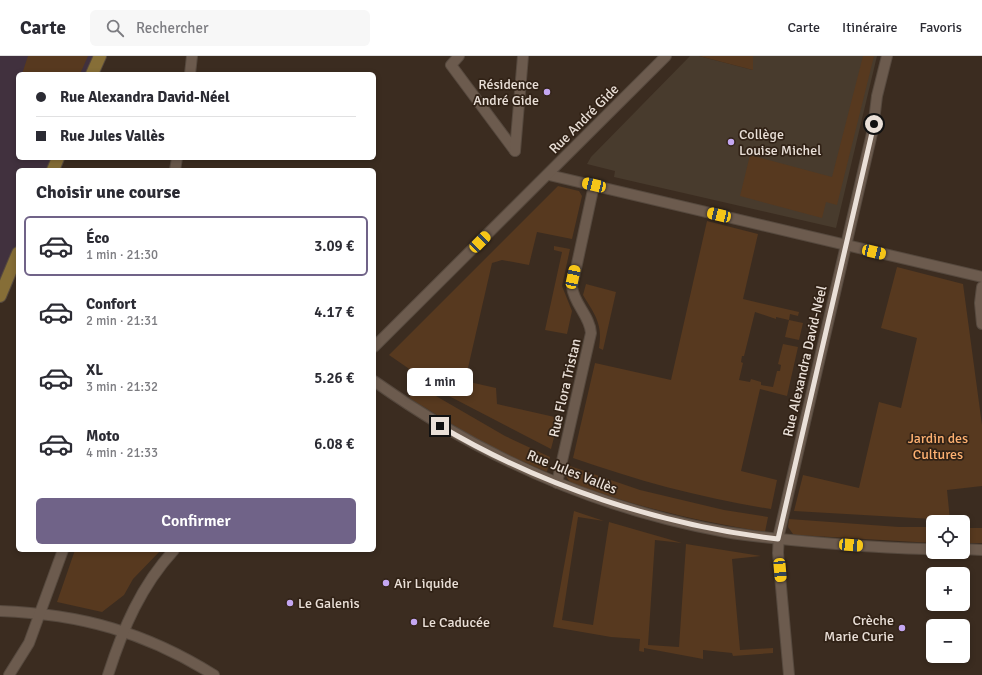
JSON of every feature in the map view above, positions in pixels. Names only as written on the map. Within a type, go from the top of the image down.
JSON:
[{"type":"main road","points":[[93,72],[100,56]]},
{"type":"main road","points":[[0,296],[16,258]]},
{"type":"street","points":[[190,72],[192,56]]},
{"type":"street","points":[[459,56],[451,65],[515,151],[522,56]]},
{"type":"street","name":"Rue André Gide","points":[[376,345],[549,175],[666,56]]},
{"type":"street","name":"Rue Alexandra David-Néel","points":[[789,675],[778,539],[873,129],[877,96],[887,56]]},
{"type":"street","points":[[549,175],[982,277]]},
{"type":"street","name":"Rue Flora Tristan","points":[[557,483],[591,333],[589,322],[574,298],[572,287],[594,185]]},
{"type":"street","points":[[982,287],[980,303],[982,324]]},
{"type":"street","name":"Rue Jules Vallès","points":[[376,382],[448,430],[502,458],[557,483],[617,505],[671,520],[725,532],[778,539]]},
{"type":"street","points":[[778,539],[926,549]]},
{"type":"street","points":[[970,549],[982,550]]},
{"type":"street","points":[[9,675],[29,643],[62,552]]},
{"type":"street","points":[[108,675],[130,613],[152,577],[172,552]]},
{"type":"street","points":[[0,611],[41,613],[123,630],[162,646],[214,675]]},
{"type":"shaded area","points":[[0,56],[100,56],[93,72],[16,72],[16,160],[57,160],[54,168],[16,168],[16,256],[0,283]]},
{"type":"shaded area","name":"Collège Louise Michel","points":[[690,56],[699,56],[753,70],[753,56],[877,56],[836,228],[614,177],[615,171],[587,164],[591,157]]},
{"type":"green space","points":[[28,56],[88,56],[81,72],[23,72]]},
{"type":"green space","points":[[699,56],[753,56],[753,70]]},
{"type":"green space","points":[[863,56],[874,56],[837,205],[826,202],[822,218],[740,196],[750,155],[832,177]]},
{"type":"green space","points":[[558,186],[579,191],[582,196],[572,239],[537,232],[529,265],[502,260],[492,263],[465,381],[496,388],[497,404],[559,418],[551,449],[447,395],[389,355]]},
{"type":"green space","points":[[707,221],[758,234],[743,299],[799,312],[798,316],[790,314],[789,320],[776,317],[776,319],[755,312],[744,356],[742,356],[741,362],[743,363],[739,380],[750,382],[751,379],[761,382],[761,385],[773,387],[777,371],[780,371],[781,365],[778,364],[783,344],[798,347],[787,396],[760,389],[741,471],[777,480],[771,509],[720,500],[670,488],[573,458],[595,363],[671,380]]},
{"type":"green space","points":[[554,246],[570,249],[562,286],[572,311],[567,334],[545,330],[562,252],[554,250]]},
{"type":"green space","name":"Jardin des Cultures","points":[[897,267],[963,284],[982,425],[982,486],[947,490],[950,515],[926,515],[926,519],[794,511],[803,475],[859,488],[879,402],[901,408],[917,338],[881,328]]},
{"type":"green space","points":[[586,284],[616,292],[603,350],[599,348],[600,332],[597,320],[583,295]]},
{"type":"green space","points":[[789,320],[803,323],[799,340],[785,337]]},
{"type":"green space","points":[[417,385],[505,436],[550,457],[547,472],[505,454],[475,438],[409,398]]},
{"type":"green space","points":[[567,465],[640,490],[724,510],[768,517],[765,532],[667,512],[595,492],[571,483],[566,475]]},
{"type":"green space","points":[[574,511],[604,521],[578,517],[562,620],[593,625],[609,522],[682,543],[655,540],[648,645],[679,647],[686,544],[761,556],[732,559],[740,650],[773,648],[773,653],[733,656],[732,653],[703,650],[703,659],[644,648],[644,652],[639,651],[640,639],[611,637],[553,627]]},
{"type":"green space","points":[[789,519],[899,527],[926,527],[926,543],[797,535],[793,534],[788,527]]},
{"type":"green space","points":[[970,528],[982,528],[982,543],[970,543]]},
{"type":"green space","points":[[74,552],[159,552],[133,579],[124,595],[102,612],[57,602]]},
{"type":"place","name":"Résidence André Gide","points":[[547,92]]},
{"type":"place","name":"Collège Louise Michel","points":[[731,142]]},
{"type":"place","name":"Air Liquide","points":[[386,583]]},
{"type":"place","name":"Le Galenis","points":[[290,603]]},
{"type":"place","name":"Le Caducée","points":[[414,622]]},
{"type":"place","name":"Crèche Marie Curie","points":[[902,628]]},
{"type":"route","points":[[440,426],[520,467],[583,494],[639,512],[671,520],[725,532],[778,539],[874,124]]}]
